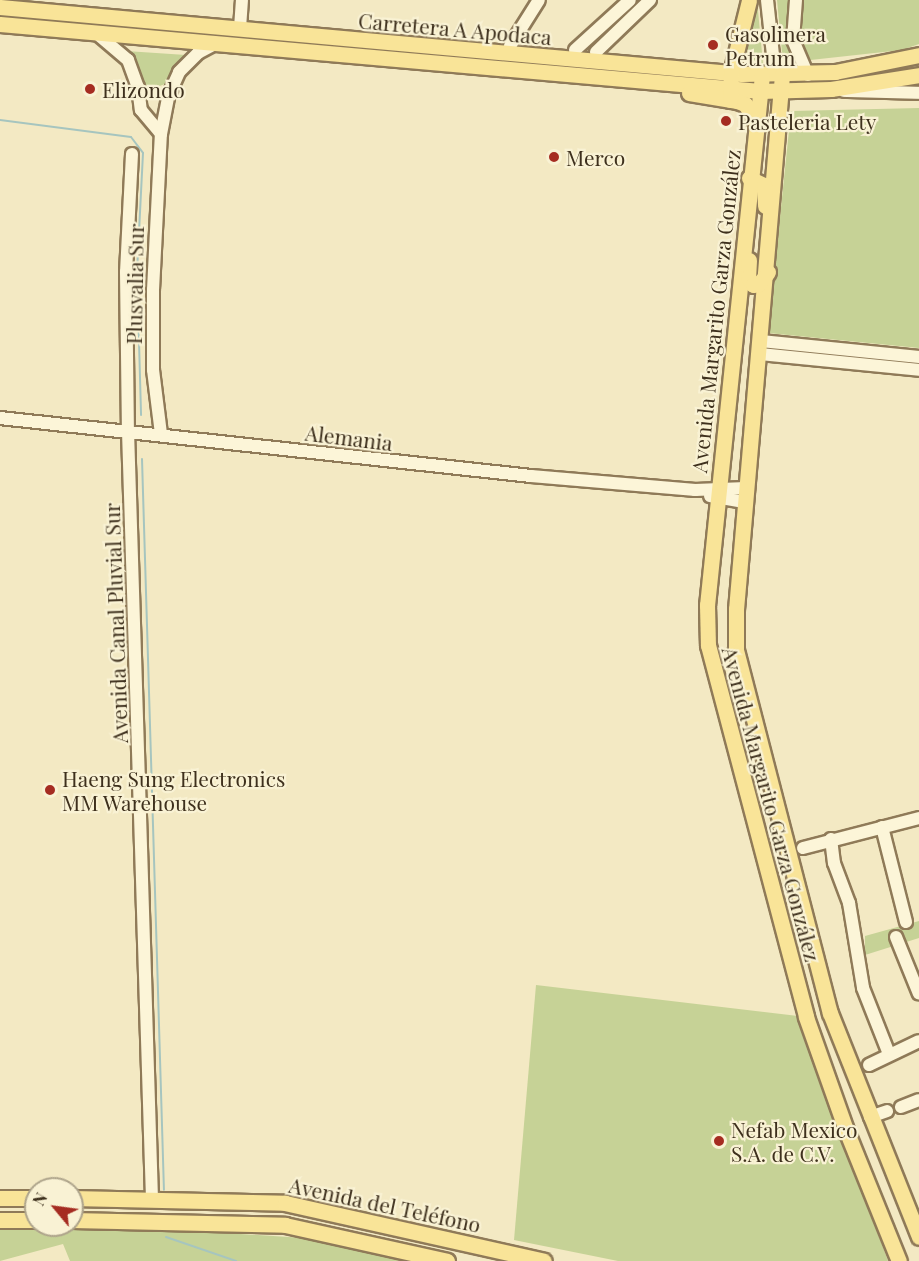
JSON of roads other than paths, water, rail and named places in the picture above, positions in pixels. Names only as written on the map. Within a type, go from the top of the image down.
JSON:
[{"type":"main road","points":[[730,87],[749,0]]},
{"type":"main road","name":"Carretera A Apodaca","points":[[0,7],[240,25],[760,91],[831,89],[919,75]]},
{"type":"main road","name":"Carretera A Apodaca","points":[[0,24],[676,85],[730,87],[762,75],[808,75],[919,55]]},
{"type":"main road","points":[[240,25],[705,62],[745,104],[756,122]]},
{"type":"main road","name":"Avenida Margarito Garza González","points":[[762,75],[749,178],[707,616],[715,679],[807,1017],[846,1130],[899,1261]]},
{"type":"main road","name":"Avenida Margarito Garza González","points":[[782,75],[772,228],[734,625],[736,650],[830,1013],[919,1237]]},
{"type":"main road","points":[[749,178],[764,185],[765,217],[772,228]]},
{"type":"main road","points":[[746,211],[752,226],[750,281],[759,285],[768,272]]},
{"type":"main road","points":[[0,1198],[24,1198]]},
{"type":"main road","name":"Avenida del Teléfono","points":[[84,1198],[159,1199],[316,1207],[544,1261]]},
{"type":"main road","points":[[159,1199],[167,1221]]},
{"type":"main road","points":[[0,1220],[24,1220]]},
{"type":"main road","name":"Avenida del Teléfono","points":[[84,1220],[285,1225],[447,1261]]},
{"type":"street","points":[[240,25],[242,0]]},
{"type":"street","points":[[510,46],[539,0]]},
{"type":"street","points":[[575,50],[630,0]]},
{"type":"street","points":[[596,52],[650,0]]},
{"type":"street","points":[[767,0],[773,55],[782,75]]},
{"type":"street","points":[[796,0],[793,40],[808,75]]},
{"type":"street","points":[[96,33],[128,60],[138,87],[141,110],[161,134]]},
{"type":"street","name":"Plusvalia Sur","points":[[161,434],[153,370],[153,230],[161,134],[168,97],[179,72],[196,55],[213,45]]},
{"type":"street","points":[[762,75],[773,55]]},
{"type":"street","points":[[831,89],[919,93]]},
{"type":"street","name":"Avenida Canal Pluvial Sur","points":[[132,154],[126,272],[128,431],[159,1199]]},
{"type":"street","points":[[761,348],[919,357]]},
{"type":"street","points":[[761,348],[919,370]]},
{"type":"street","name":"Alemania","points":[[0,418],[161,434],[454,469],[746,495]]},
{"type":"street","points":[[803,848],[919,818]]},
{"type":"street","points":[[882,827],[906,922]]},
{"type":"street","points":[[831,839],[834,863],[849,903],[863,988],[889,1054]]},
{"type":"street","points":[[896,937],[919,994]]},
{"type":"street","points":[[869,1065],[919,1041]]},
{"type":"street","points":[[900,1107],[918,1102]]},
{"type":"street","points":[[870,1117],[888,1111]]},
{"type":"waterway","points":[[0,120],[131,137],[143,153],[137,270],[141,415]]},
{"type":"waterway","points":[[142,459],[164,1190]]},
{"type":"waterway","points":[[166,1237],[236,1261]]},
{"type":"place","name":"Gasolinera Petrum","points":[[713,45]]},
{"type":"place","name":"Elizondo","points":[[90,89]]},
{"type":"place","name":"Pasteleria Lety","points":[[726,121]]},
{"type":"place","name":"Merco","points":[[554,157]]},
{"type":"place","name":"Haeng Sung Electronics MM Warehouse","points":[[50,790]]},
{"type":"place","name":"Nefab Mexico S.A. de C.V.","points":[[719,1141]]}]
